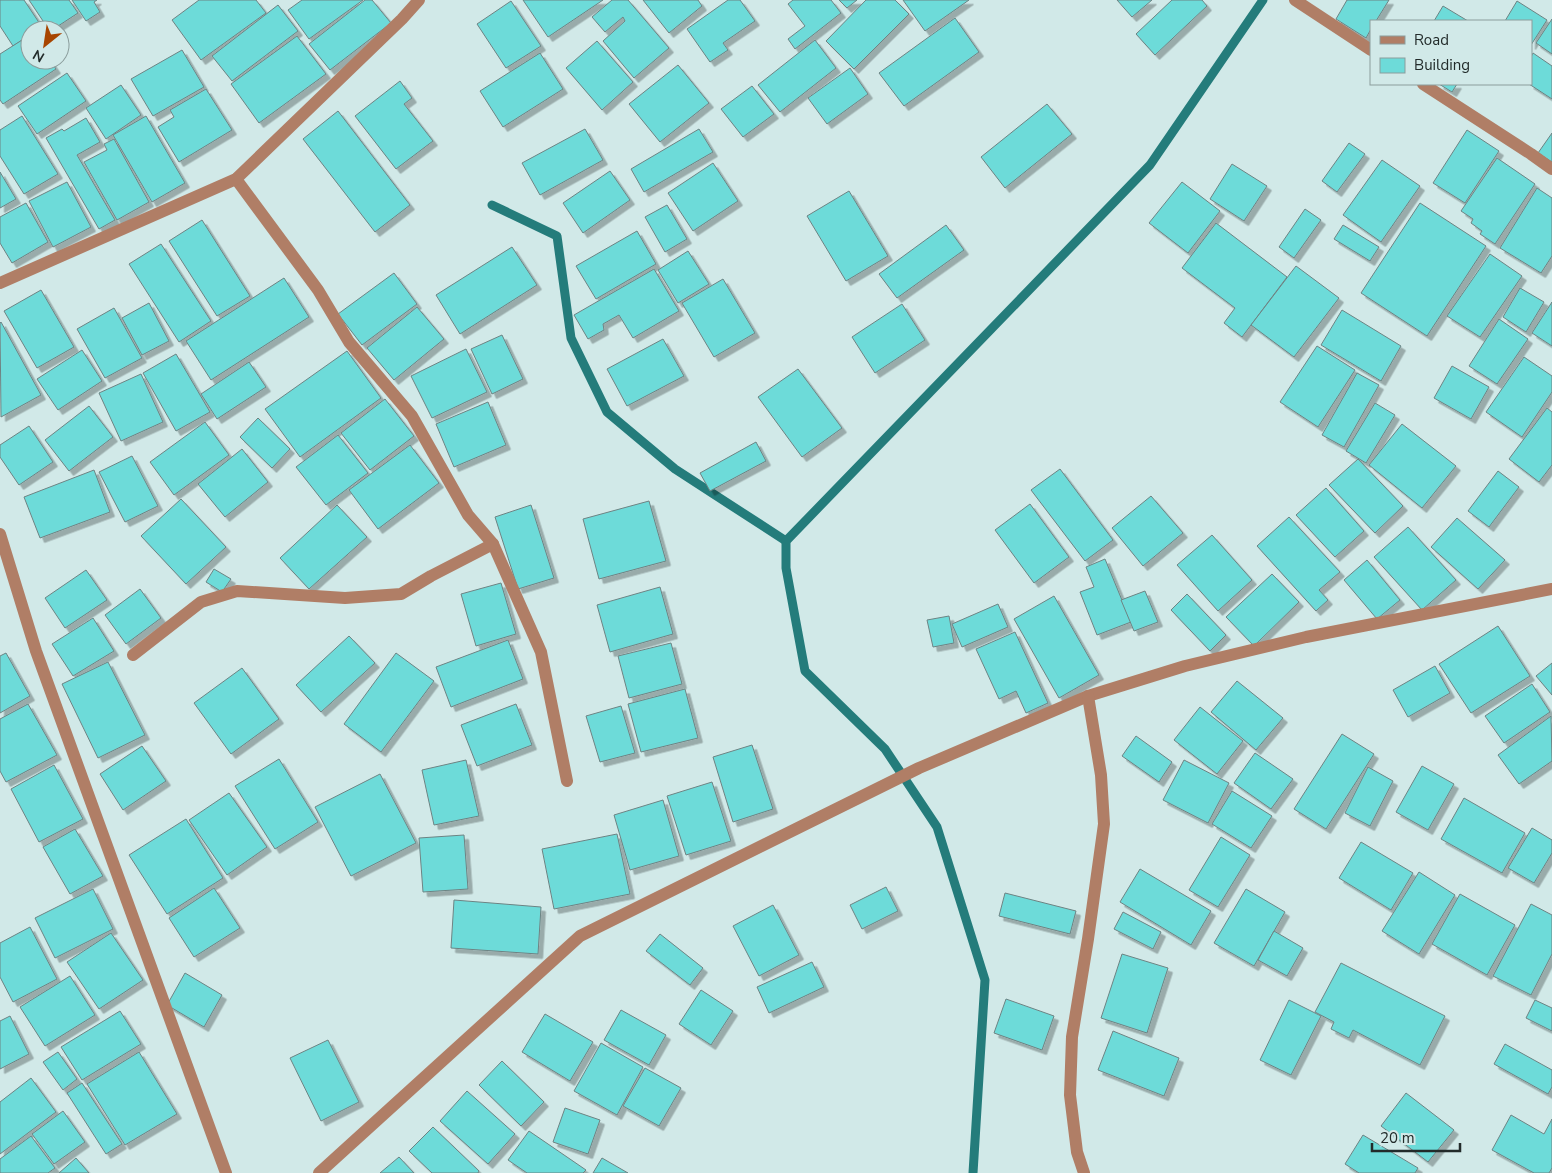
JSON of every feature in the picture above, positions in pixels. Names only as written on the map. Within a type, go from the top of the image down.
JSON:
[{"type":"street","points":[[0,283],[236,179],[402,19],[419,0]]},
{"type":"street","points":[[1298,2],[1370,49]]},
{"type":"street","points":[[1425,85],[1552,169]]},
{"type":"street","points":[[236,179],[318,290],[348,342],[412,416],[468,515],[493,544],[541,652],[567,781]]},
{"type":"street","points":[[0,534],[36,651],[226,1173]]},
{"type":"street","points":[[133,655],[202,602],[219,596],[237,591],[344,598],[401,594],[493,544]]},
{"type":"street","points":[[319,1173],[580,936],[919,768],[1088,696],[1185,666],[1306,637],[1552,589]]},
{"type":"street","points":[[1084,1173],[1077,1152],[1070,1096],[1072,1038],[1104,824],[1102,776],[1088,696]]},
{"type":"building","points":[[0,0],[24,0],[37,20],[20,20],[20,41],[13,46],[0,26]]},
{"type":"building","points":[[29,0],[69,0],[78,13],[67,20],[42,20]]},
{"type":"building","points":[[72,0],[97,0],[94,2],[100,12],[86,21]]},
{"type":"building","points":[[199,0],[256,0],[266,13],[201,60],[172,20]]},
{"type":"building","points":[[302,0],[363,0],[309,39],[288,10]]},
{"type":"building","points":[[365,0],[372,0],[391,23],[330,70],[309,44]]},
{"type":"building","points":[[523,0],[603,0],[548,37]]},
{"type":"building","points":[[612,0],[628,0],[669,48],[634,78],[603,41],[625,21],[623,17],[605,32],[592,17]]},
{"type":"building","points":[[643,0],[698,0],[702,6],[669,33]]},
{"type":"building","points":[[728,0],[740,0],[755,21],[723,43],[728,50],[710,62],[687,29]]},
{"type":"building","points":[[793,0],[831,0],[841,13],[795,49],[788,39],[805,26],[788,4]]},
{"type":"building","points":[[839,0],[857,0],[847,8]]},
{"type":"building","points":[[866,0],[895,0],[909,14],[854,69],[826,41]]},
{"type":"building","points":[[903,0],[969,0],[925,31]]},
{"type":"building","points":[[1117,0],[1152,0],[1132,17]]},
{"type":"building","points":[[1172,0],[1202,0],[1207,6],[1155,55],[1136,34]]},
{"type":"building","points":[[1347,0],[1389,0],[1377,20],[1370,20],[1370,31],[1366,38],[1336,19]]},
{"type":"building","points":[[511,1],[541,46],[506,68],[477,24]]},
{"type":"building","points":[[1517,1],[1547,20],[1532,43],[1532,20],[1506,20]]},
{"type":"building","points":[[278,5],[298,31],[232,81],[212,56]]},
{"type":"building","points":[[1443,6],[1466,20],[1435,20]]},
{"type":"building","points":[[955,18],[979,52],[904,106],[879,73]]},
{"type":"building","points":[[1552,19],[1552,54],[1536,43]]},
{"type":"building","points":[[297,36],[326,74],[259,123],[231,84]]},
{"type":"building","points":[[815,40],[836,68],[780,112],[758,85]]},
{"type":"building","points":[[20,41],[20,70],[54,70],[3,104],[0,100],[0,54]]},
{"type":"building","points":[[597,41],[633,82],[602,110],[566,68]]},
{"type":"building","points":[[182,50],[204,87],[153,116],[131,79]]},
{"type":"building","points":[[540,53],[563,89],[503,127],[480,91]]},
{"type":"building","points":[[1533,53],[1552,66],[1552,99],[1531,85]]},
{"type":"building","points":[[678,65],[709,103],[660,142],[629,104]]},
{"type":"building","points":[[850,68],[868,94],[827,124],[808,98]]},
{"type":"building","points":[[67,73],[86,101],[37,134],[18,106]]},
{"type":"building","points":[[400,81],[412,98],[404,104],[433,141],[396,169],[355,116]]},
{"type":"building","points":[[121,85],[141,115],[106,139],[86,108]]},
{"type":"building","points":[[1441,85],[1456,85],[1452,92]]},
{"type":"building","points":[[752,86],[774,114],[743,137],[721,109]]},
{"type":"building","points":[[206,89],[232,130],[179,162],[158,127],[174,117],[170,110]]},
{"type":"building","points":[[1047,104],[1072,134],[1005,188],[981,157]]},
{"type":"building","points":[[338,111],[410,205],[375,232],[303,139]]},
{"type":"building","points":[[22,116],[58,174],[24,194],[0,156],[0,130]]},
{"type":"building","points":[[146,116],[185,183],[152,202],[113,135]]},
{"type":"building","points":[[86,118],[100,142],[77,155],[115,220],[99,229],[46,138],[62,129],[64,131]]},
{"type":"building","points":[[585,129],[603,160],[540,195],[522,163]]},
{"type":"building","points":[[699,129],[713,152],[644,192],[631,169]]},
{"type":"building","points":[[1467,130],[1499,151],[1465,203],[1433,183]]},
{"type":"building","points":[[1552,133],[1552,162],[1538,153]]},
{"type":"building","points":[[114,139],[149,202],[117,220],[84,162],[107,150],[104,144]]},
{"type":"building","points":[[1349,143],[1365,154],[1337,192],[1322,181]]},
{"type":"building","points":[[1497,158],[1535,184],[1495,244],[1480,234],[1482,231],[1471,223],[1473,219],[1461,211]]},
{"type":"building","points":[[1382,160],[1420,186],[1381,242],[1343,215]]},
{"type":"building","points":[[713,163],[738,201],[693,231],[668,193]]},
{"type":"building","points":[[1232,164],[1267,186],[1244,221],[1210,199]]},
{"type":"building","points":[[610,171],[630,200],[583,233],[563,203]]},
{"type":"building","points":[[0,172],[16,199],[0,208]]},
{"type":"building","points":[[67,182],[91,227],[53,247],[29,201]]},
{"type":"building","points":[[1182,182],[1220,211],[1188,253],[1149,223]]},
{"type":"building","points":[[1537,188],[1552,198],[1552,256],[1541,273],[1500,248]]},
{"type":"building","points":[[849,191],[888,256],[846,281],[807,216]]},
{"type":"building","points":[[26,203],[48,242],[12,263],[0,243],[0,217]]},
{"type":"building","points":[[1420,203],[1486,246],[1427,336],[1361,293]]},
{"type":"building","points":[[667,205],[687,239],[665,252],[645,217]]},
{"type":"building","points":[[1305,209],[1321,220],[1294,258],[1279,247]]},
{"type":"building","points":[[202,220],[250,296],[217,316],[169,241]]},
{"type":"building","points":[[1216,223],[1287,277],[1242,337],[1224,323],[1235,308],[1182,268]]},
{"type":"building","points":[[946,225],[964,250],[897,298],[879,274]]},
{"type":"building","points":[[1343,225],[1379,247],[1370,261],[1334,239]]},
{"type":"building","points":[[637,231],[656,264],[596,299],[576,266]]},
{"type":"building","points":[[161,244],[211,321],[179,342],[129,264]]},
{"type":"building","points":[[512,247],[537,285],[460,334],[436,295]]},
{"type":"building","points":[[688,251],[709,284],[678,303],[658,270]]},
{"type":"building","points":[[1490,254],[1522,276],[1480,337],[1447,316]]},
{"type":"building","points":[[1296,266],[1339,298],[1294,357],[1251,325]]},
{"type":"building","points":[[654,269],[679,311],[633,338],[619,315],[603,324],[604,330],[588,339],[574,315]]},
{"type":"building","points":[[394,273],[417,304],[362,345],[338,314]]},
{"type":"building","points":[[284,278],[309,317],[211,380],[186,341]]},
{"type":"building","points":[[723,279],[755,333],[714,357],[682,303]]},
{"type":"building","points":[[1520,288],[1544,302],[1526,332],[1503,317]]},
{"type":"building","points":[[41,290],[74,347],[37,368],[4,311]]},
{"type":"building","points":[[1552,302],[1552,346],[1532,333]]},
{"type":"building","points":[[149,303],[169,341],[142,355],[122,318]]},
{"type":"building","points":[[902,304],[925,340],[875,373],[852,337]]},
{"type":"building","points":[[417,307],[444,339],[394,380],[367,348]]},
{"type":"building","points":[[114,308],[142,358],[105,378],[77,329]]},
{"type":"building","points":[[1342,310],[1401,346],[1381,381],[1321,345]]},
{"type":"building","points":[[1499,319],[1528,339],[1497,384],[1469,366]]},
{"type":"building","points":[[0,323],[41,395],[1,417]]},
{"type":"building","points":[[502,335],[523,379],[492,394],[471,349]]},
{"type":"building","points":[[663,339],[684,376],[627,406],[607,369]]},
{"type":"building","points":[[1317,346],[1355,370],[1318,427],[1280,402]]},
{"type":"building","points":[[466,349],[487,392],[432,418],[411,376]]},
{"type":"building","points":[[82,350],[102,381],[58,410],[37,379]]},
{"type":"building","points":[[347,351],[381,398],[300,457],[265,409]]},
{"type":"building","points":[[176,354],[210,412],[176,431],[143,373]]},
{"type":"building","points":[[1524,357],[1552,376],[1552,392],[1522,437],[1486,412]]},
{"type":"building","points":[[249,362],[266,387],[217,419],[201,394]]},
{"type":"building","points":[[1452,366],[1489,387],[1471,419],[1434,398]]},
{"type":"building","points":[[798,369],[842,428],[802,457],[758,397]]},
{"type":"building","points":[[1357,373],[1379,385],[1344,447],[1322,435]]},
{"type":"building","points":[[141,374],[163,422],[121,441],[99,393]]},
{"type":"building","points":[[385,399],[414,436],[370,470],[341,433]]},
{"type":"building","points":[[488,402],[506,445],[454,467],[436,424]]},
{"type":"building","points":[[1375,403],[1395,415],[1366,463],[1346,451]]},
{"type":"building","points":[[89,406],[113,437],[69,471],[45,440]]},
{"type":"building","points":[[1547,408],[1552,412],[1552,465],[1539,482],[1509,459]]},
{"type":"building","points":[[258,418],[290,449],[272,468],[240,437]]},
{"type":"building","points":[[205,422],[229,455],[174,495],[150,462]]},
{"type":"building","points":[[1402,424],[1456,466],[1422,508],[1369,465]]},
{"type":"building","points":[[29,426],[53,462],[19,485],[0,457],[0,445]]},
{"type":"building","points":[[338,435],[368,473],[326,505],[296,467]]},
{"type":"building","points":[[756,442],[766,461],[710,491],[700,473]]},
{"type":"building","points":[[410,445],[439,483],[378,529],[349,490]]},
{"type":"building","points":[[242,449],[268,482],[225,517],[198,484]]},
{"type":"building","points":[[132,456],[158,506],[125,522],[99,472]]},
{"type":"building","points":[[1358,459],[1403,506],[1375,533],[1329,485]]},
{"type":"building","points":[[1060,469],[1113,540],[1085,561],[1031,490]]},
{"type":"building","points":[[94,470],[110,512],[40,538],[24,497]]},
{"type":"building","points":[[1498,471],[1519,487],[1489,527],[1468,511]]},
{"type":"building","points":[[1326,488],[1364,531],[1335,557],[1296,515]]},
{"type":"building","points":[[1151,496],[1183,533],[1143,566],[1112,528]]},
{"type":"building","points":[[181,499],[226,547],[186,584],[141,536]]},
{"type":"building","points":[[649,501],[666,561],[599,579],[583,519]]},
{"type":"building","points":[[1030,504],[1069,557],[1034,583],[995,530]]},
{"type":"building","points":[[337,505],[367,537],[309,589],[280,558]]},
{"type":"building","points":[[531,505],[554,578],[518,589],[495,517]]},
{"type":"building","points":[[1289,517],[1340,572],[1319,590],[1328,600],[1316,611],[1257,546]]},
{"type":"building","points":[[1457,518],[1505,560],[1478,589],[1431,547]]},
{"type":"building","points":[[1408,527],[1456,580],[1422,610],[1374,557]]},
{"type":"building","points":[[1212,535],[1252,580],[1218,611],[1177,565]]},
{"type":"building","points":[[1105,559],[1131,622],[1097,635],[1080,592],[1094,587],[1086,567]]},
{"type":"building","points":[[1367,560],[1400,600],[1377,619],[1344,580]]},
{"type":"building","points":[[214,569],[231,579],[222,592],[206,582]]},
{"type":"building","points":[[86,570],[107,600],[65,628],[45,598]]},
{"type":"building","points":[[1272,574],[1299,602],[1254,646],[1226,617]]},
{"type":"building","points":[[501,583],[516,634],[476,646],[461,594]]},
{"type":"building","points":[[660,587],[673,634],[610,652],[597,605]]},
{"type":"building","points":[[140,589],[161,618],[126,644],[105,615]]},
{"type":"building","points":[[1145,591],[1158,622],[1134,631],[1121,600]]},
{"type":"building","points":[[1187,594],[1226,635],[1210,651],[1171,610]]},
{"type":"building","points":[[1054,596],[1099,675],[1059,698],[1014,619]]},
{"type":"building","points":[[998,604],[1008,627],[962,647],[952,624]]},
{"type":"building","points":[[949,616],[954,643],[933,647],[927,620]]},
{"type":"building","points":[[93,618],[114,651],[73,676],[52,644]]},
{"type":"building","points":[[1498,626],[1530,676],[1471,713],[1439,664]]},
{"type":"building","points":[[1015,632],[1048,703],[1026,713],[1016,691],[999,699],[976,649]]},
{"type":"building","points":[[349,636],[375,663],[321,712],[296,685]]},
{"type":"building","points":[[508,640],[523,679],[451,707],[436,667]]},
{"type":"building","points":[[671,643],[682,684],[629,698],[618,656]]},
{"type":"building","points":[[6,653],[30,696],[0,713],[0,656]]},
{"type":"building","points":[[396,653],[434,681],[381,752],[344,724]]},
{"type":"building","points":[[108,662],[145,735],[98,758],[62,684]]},
{"type":"building","points":[[1552,663],[1552,695],[1536,676]]},
{"type":"building","points":[[1435,666],[1450,693],[1408,717],[1393,690]]},
{"type":"building","points":[[242,668],[279,719],[231,754],[194,703]]},
{"type":"building","points":[[1237,681],[1283,718],[1256,750],[1211,712]]},
{"type":"building","points":[[1532,684],[1550,712],[1504,743],[1485,716]]},
{"type":"building","points":[[685,689],[698,738],[641,752],[628,704]]},
{"type":"building","points":[[28,704],[57,755],[6,782],[0,771],[0,719]]},
{"type":"building","points":[[516,704],[532,745],[477,766],[461,725]]},
{"type":"building","points":[[621,706],[635,753],[600,762],[586,716]]},
{"type":"building","points":[[1200,707],[1243,741],[1217,774],[1174,740]]},
{"type":"building","points":[[1551,716],[1552,761],[1519,784],[1498,755]]},
{"type":"building","points":[[1342,734],[1374,754],[1326,829],[1294,809]]},
{"type":"building","points":[[1136,736],[1172,762],[1159,782],[1122,756]]},
{"type":"building","points":[[752,745],[773,809],[733,822],[713,757]]},
{"type":"building","points":[[142,746],[166,781],[123,810],[100,774]]},
{"type":"building","points":[[1255,753],[1293,779],[1271,809],[1234,783]]},
{"type":"building","points":[[279,759],[318,822],[275,849],[235,786]]},
{"type":"building","points":[[466,760],[479,816],[434,825],[422,770]]},
{"type":"building","points":[[1184,760],[1229,783],[1208,823],[1163,800]]},
{"type":"building","points":[[54,765],[83,819],[39,842],[11,789]]},
{"type":"building","points":[[1422,766],[1454,784],[1428,830],[1396,812]]},
{"type":"building","points":[[1368,767],[1393,781],[1370,826],[1345,813]]},
{"type":"building","points":[[380,774],[416,843],[351,876],[315,807]]},
{"type":"building","points":[[712,782],[731,841],[686,855],[667,796]]},
{"type":"building","points":[[1232,791],[1272,816],[1251,848],[1212,824]]},
{"type":"building","points":[[229,793],[267,847],[227,875],[189,820]]},
{"type":"building","points":[[1464,798],[1525,833],[1502,873],[1441,839]]},
{"type":"building","points":[[663,800],[679,856],[630,870],[614,815]]},
{"type":"building","points":[[186,819],[223,878],[167,914],[129,855]]},
{"type":"building","points":[[1532,828],[1552,840],[1552,853],[1534,883],[1508,868]]},
{"type":"building","points":[[75,829],[103,876],[70,894],[43,847]]},
{"type":"building","points":[[617,834],[630,894],[554,909],[542,849]]},
{"type":"building","points":[[464,835],[468,889],[423,892],[419,838]]},
{"type":"building","points":[[1221,837],[1250,855],[1218,907],[1189,890]]},
{"type":"building","points":[[1361,842],[1413,873],[1391,910],[1339,878]]},
{"type":"building","points":[[1140,869],[1211,911],[1191,945],[1120,902]]},
{"type":"building","points":[[1419,872],[1455,895],[1419,954],[1382,931]]},
{"type":"building","points":[[886,887],[898,911],[862,929],[850,905]]},
{"type":"building","points":[[214,888],[240,928],[194,957],[169,918]]},
{"type":"building","points":[[93,889],[113,929],[55,958],[35,918]]},
{"type":"building","points":[[1246,889],[1285,912],[1254,966],[1214,943]]},
{"type":"building","points":[[1005,893],[1076,911],[1070,934],[999,916]]},
{"type":"building","points":[[1460,894],[1515,925],[1487,975],[1432,944]]},
{"type":"building","points":[[454,900],[541,907],[538,954],[451,948]]},
{"type":"building","points":[[1531,904],[1552,915],[1552,954],[1531,995],[1493,976]]},
{"type":"building","points":[[773,905],[799,955],[759,976],[733,926]]},
{"type":"building","points":[[1123,912],[1161,932],[1153,949],[1114,929]]},
{"type":"building","points":[[30,927],[57,979],[13,1002],[0,977],[0,943]]},
{"type":"building","points":[[1274,931],[1303,948],[1287,976],[1258,960]]},
{"type":"building","points":[[111,933],[143,980],[99,1009],[67,962]]},
{"type":"building","points":[[660,934],[703,968],[690,985],[646,951]]},
{"type":"building","points":[[1122,954],[1168,968],[1147,1033],[1101,1018]]},
{"type":"building","points":[[812,962],[824,987],[769,1013],[757,987]]},
{"type":"building","points":[[1341,963],[1445,1016],[1420,1065],[1353,1030],[1349,1038],[1331,1029],[1334,1022],[1315,1012]]},
{"type":"building","points":[[185,973],[222,995],[204,1027],[167,1005]]},
{"type":"building","points":[[70,976],[95,1015],[45,1046],[20,1007]]},
{"type":"building","points":[[701,990],[733,1011],[711,1045],[679,1024]]},
{"type":"building","points":[[1006,999],[1054,1016],[1042,1050],[994,1033]]},
{"type":"building","points":[[1289,1000],[1321,1016],[1291,1075],[1260,1060]]},
{"type":"building","points":[[1535,1000],[1552,1008],[1552,1031],[1526,1018]]},
{"type":"building","points":[[621,1010],[666,1035],[649,1065],[604,1040]]},
{"type":"building","points":[[120,1011],[141,1044],[82,1080],[61,1047]]},
{"type":"building","points":[[545,1014],[593,1042],[570,1081],[522,1052]]},
{"type":"building","points":[[10,1016],[29,1054],[0,1069],[0,1021]]},
{"type":"building","points":[[1113,1031],[1179,1058],[1164,1096],[1098,1070]]},
{"type":"building","points":[[328,1040],[359,1102],[321,1121],[290,1058]]},
{"type":"building","points":[[601,1043],[643,1067],[617,1115],[574,1091]]},
{"type":"building","points":[[1505,1044],[1552,1070],[1552,1087],[1548,1094],[1494,1064]]},
{"type":"building","points":[[58,1052],[77,1079],[63,1090],[43,1062]]},
{"type":"building","points":[[139,1052],[177,1114],[125,1145],[87,1084]]},
{"type":"building","points":[[502,1061],[544,1102],[521,1126],[479,1085]]},
{"type":"building","points":[[645,1068],[681,1088],[659,1126],[623,1106]]},
{"type":"building","points":[[31,1078],[56,1112],[0,1154],[0,1102]]},
{"type":"building","points":[[82,1083],[122,1144],[106,1154],[67,1093]]},
{"type":"building","points":[[467,1091],[515,1134],[488,1164],[440,1121]]},
{"type":"building","points":[[1406,1093],[1454,1130],[1428,1162],[1381,1126]]},
{"type":"building","points":[[565,1108],[600,1120],[588,1154],[553,1142]]},
{"type":"building","points":[[63,1111],[85,1142],[54,1164],[32,1134]]},
{"type":"building","points":[[1511,1115],[1544,1134],[1552,1119],[1552,1168],[1549,1173],[1534,1173],[1492,1150]]},
{"type":"building","points":[[433,1127],[479,1171],[478,1173],[432,1173],[409,1151]]},
{"type":"building","points":[[529,1131],[586,1170],[583,1173],[527,1173],[508,1160]]},
{"type":"building","points":[[1363,1135],[1418,1168],[1415,1173],[1359,1173],[1345,1164]]},
{"type":"building","points":[[31,1136],[55,1168],[48,1173],[0,1173],[0,1159]]},
{"type":"building","points":[[399,1157],[414,1173],[380,1173]]},
{"type":"building","points":[[76,1158],[89,1173],[59,1173]]},
{"type":"building","points":[[602,1158],[628,1173],[593,1173]]},
{"type":"waterway","points":[[973,1173],[985,980],[937,827],[885,749],[805,671],[786,568],[786,541],[1150,165],[1263,0]]},
{"type":"waterway","points":[[492,205],[557,236],[571,338],[607,412],[675,469],[786,541]]}]
